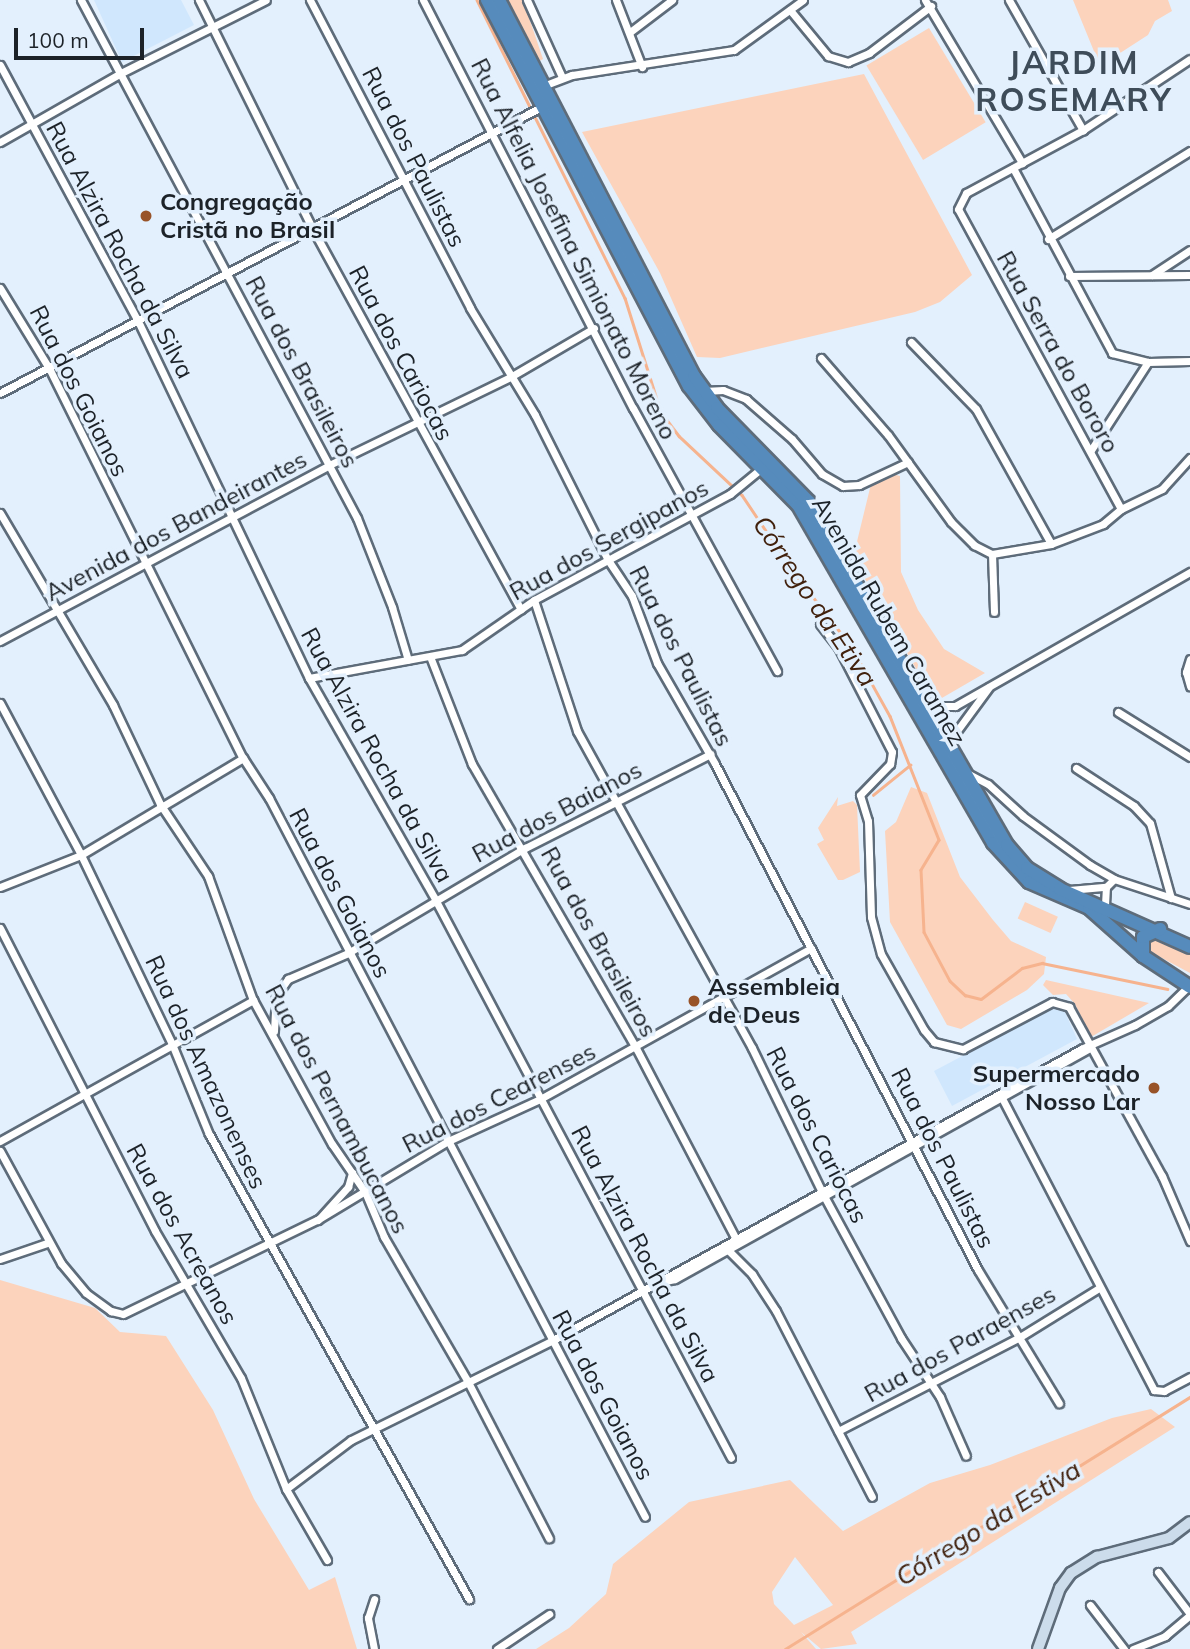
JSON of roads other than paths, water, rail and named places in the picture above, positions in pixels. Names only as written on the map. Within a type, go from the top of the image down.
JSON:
[{"type":"highway","name":"Avenida Rubem Caramez","points":[[487,0],[540,107],[689,386],[719,425],[763,467],[813,528],[993,843],[1029,882],[1089,908],[1143,956],[1190,986]]},
{"type":"highway","name":"Avenida Rubem Caramez","points":[[499,0],[703,391],[809,502],[925,706],[1016,856],[1060,889],[1160,929],[1190,947]]},
{"type":"highway","points":[[1143,956],[1143,937],[1160,929]]},
{"type":"street","name":"Rua dos Brasileiros","points":[[82,0],[329,465],[378,567],[408,660]]},
{"type":"street","name":"Rua dos Cariocas","points":[[199,0],[311,226],[416,422],[521,608]]},
{"type":"street","points":[[0,142],[121,73],[267,0]]},
{"type":"street","name":"Rua dos Paulistas","points":[[310,0],[405,176],[470,308],[512,376],[608,560],[632,596],[657,663],[710,754],[978,1269],[1059,1403]]},
{"type":"street","name":"Rua Alfelia Josefina Simionato Moreno","points":[[423,0],[777,671]]},
{"type":"street","points":[[527,0],[562,77]]},
{"type":"street","points":[[616,0],[631,32],[642,67]]},
{"type":"street","points":[[631,32],[672,0]]},
{"type":"street","points":[[543,86],[562,77],[642,67],[734,50],[803,0]]},
{"type":"street","points":[[1009,0],[1083,130]]},
{"type":"street","points":[[790,10],[828,56],[848,62],[869,53],[928,3],[1023,163]]},
{"type":"street","points":[[1190,59],[1083,130],[1013,168],[1048,239],[1112,353],[1148,362],[1190,361]]},
{"type":"street","name":"Rua Alzira Rocha da Silva","points":[[0,65],[137,319],[309,678],[436,901],[731,1458]]},
{"type":"street","points":[[0,393],[50,370],[226,270],[540,107]]},
{"type":"street","points":[[1048,239],[1190,151]]},
{"type":"street","name":"Rua Serra do Bororo","points":[[1013,168],[966,193],[958,214],[1091,450],[1121,509]]},
{"type":"street","points":[[1152,275],[1190,250]]},
{"type":"street","points":[[1069,276],[1190,275]]},
{"type":"street","name":"Rua dos Goianos","points":[[0,289],[50,370],[144,564],[243,758],[269,798],[348,953],[555,1339],[645,1517]]},
{"type":"street","name":"Avenida dos Bandeirantes","points":[[0,641],[329,465],[512,376],[594,328]]},
{"type":"street","points":[[911,342],[975,409],[1051,544]]},
{"type":"street","points":[[821,358],[908,462],[951,522],[974,545],[992,554],[1051,544],[1103,524],[1121,509],[1162,489],[1190,458]]},
{"type":"street","points":[[1091,450],[1148,362]]},
{"type":"street","points":[[703,391],[723,390],[746,399],[792,439],[822,474],[843,486],[859,485],[908,462]]},
{"type":"street","name":"Rua dos Sergipanos","points":[[309,678],[408,660],[430,659],[479,642],[521,608],[730,494],[763,467]]},
{"type":"street","name":"Rua dos Pernambucanos","points":[[0,513],[113,705],[160,804],[219,897],[253,1000],[274,1031],[332,1144],[365,1192],[402,1270],[468,1382],[549,1538]]},
{"type":"street","points":[[992,554],[994,612]]},
{"type":"street","points":[[925,706],[950,707],[962,702],[1190,572]]},
{"type":"street","name":"Rua dos Cariocas","points":[[534,600],[568,711],[725,998],[822,1193],[901,1338],[932,1384],[965,1456]]},
{"type":"street","points":[[820,624],[838,647],[893,757],[860,795],[868,821],[871,917],[881,954],[923,1030],[934,1042],[963,1049],[1052,1002],[1069,1007],[1162,1176],[1190,1241]]},
{"type":"street","name":"Rua dos Brasileiros","points":[[430,659],[472,764],[500,815],[525,848],[636,1048],[736,1240]]},
{"type":"street","points":[[1190,659],[1186,672],[1190,686]]},
{"type":"street","points":[[948,743],[991,685]]},
{"type":"street","points":[[962,702],[971,712]]},
{"type":"street","name":"Rua dos Amazonenses","points":[[0,703],[81,855],[172,1044],[209,1134],[376,1429],[468,1599]]},
{"type":"street","points":[[1118,712],[1190,757]]},
{"type":"street","name":"Rua dos Baianos","points":[[274,1031],[276,996],[288,979],[348,953],[525,848],[710,754]]},
{"type":"street","points":[[0,887],[81,855],[160,804],[243,758]]},
{"type":"street","points":[[1076,768],[1134,806],[1150,823],[1171,898]]},
{"type":"street","points":[[964,772],[988,784],[1023,817],[1114,878],[1190,904]]},
{"type":"street","points":[[1105,905],[1106,887],[1114,878]]},
{"type":"street","points":[[1060,889],[1106,887]]},
{"type":"street","name":"Rua dos Acreanos","points":[[0,928],[85,1095],[186,1283],[241,1378],[286,1489],[327,1560]]},
{"type":"street","name":"Rua dos Cearenses","points":[[47,1243],[86,1293],[111,1311],[125,1313],[317,1220],[448,1141],[540,1099],[636,1048],[811,948]]},
{"type":"street","points":[[286,1489],[327,1454],[555,1339],[652,1284],[675,1279],[725,1246],[1168,1006],[1190,986]]},
{"type":"street","points":[[0,1142],[253,1000]]},
{"type":"street","points":[[914,1144],[1003,1100],[1091,1046]]},
{"type":"street","points":[[1003,1100],[1153,1389],[1164,1391],[1190,1377]]},
{"type":"street","points":[[0,1151],[47,1243],[0,1259]]},
{"type":"street","points":[[317,1220],[348,1187],[352,1173]]},
{"type":"street","points":[[725,1246],[752,1274],[776,1311],[872,1497]]},
{"type":"street","name":"Rua dos Paraenses","points":[[838,1431],[1020,1337],[1099,1288]]},
{"type":"street","points":[[1038,1649],[1060,1588],[1071,1573],[1097,1557],[1169,1538],[1190,1522]]},
{"type":"street","points":[[1154,1649],[1164,1636],[1190,1614],[1158,1572]]},
{"type":"street","points":[[374,1599],[368,1618],[374,1649]]},
{"type":"street","points":[[1090,1605],[1124,1649]]},
{"type":"street","points":[[497,1649],[549,1614]]},
{"type":"street","points":[[1133,1649],[1164,1636]]},
{"type":"waterway","name":"Córrego da Etiva","points":[[477,0],[625,298],[661,412],[679,436],[742,495],[793,571],[851,646],[890,716],[939,840],[921,870],[924,932],[950,981],[965,995],[981,999],[1022,968],[1042,963],[1167,989]]},
{"type":"waterway","points":[[873,795],[910,765]]},
{"type":"waterway","name":"Córrego da Estiva","points":[[785,1649],[1190,1397]]},
{"type":"place","name":"Congregação Cristã no Brasil","points":[[146,216]]},
{"type":"place","name":"Assembleia de Deus","points":[[694,1001]]},
{"type":"place","name":"Supermercado Nosso Lar","points":[[1154,1088]]},
{"type":"district","name":"JARDIM ROSEMARY","points":[[1074,82]]}]
